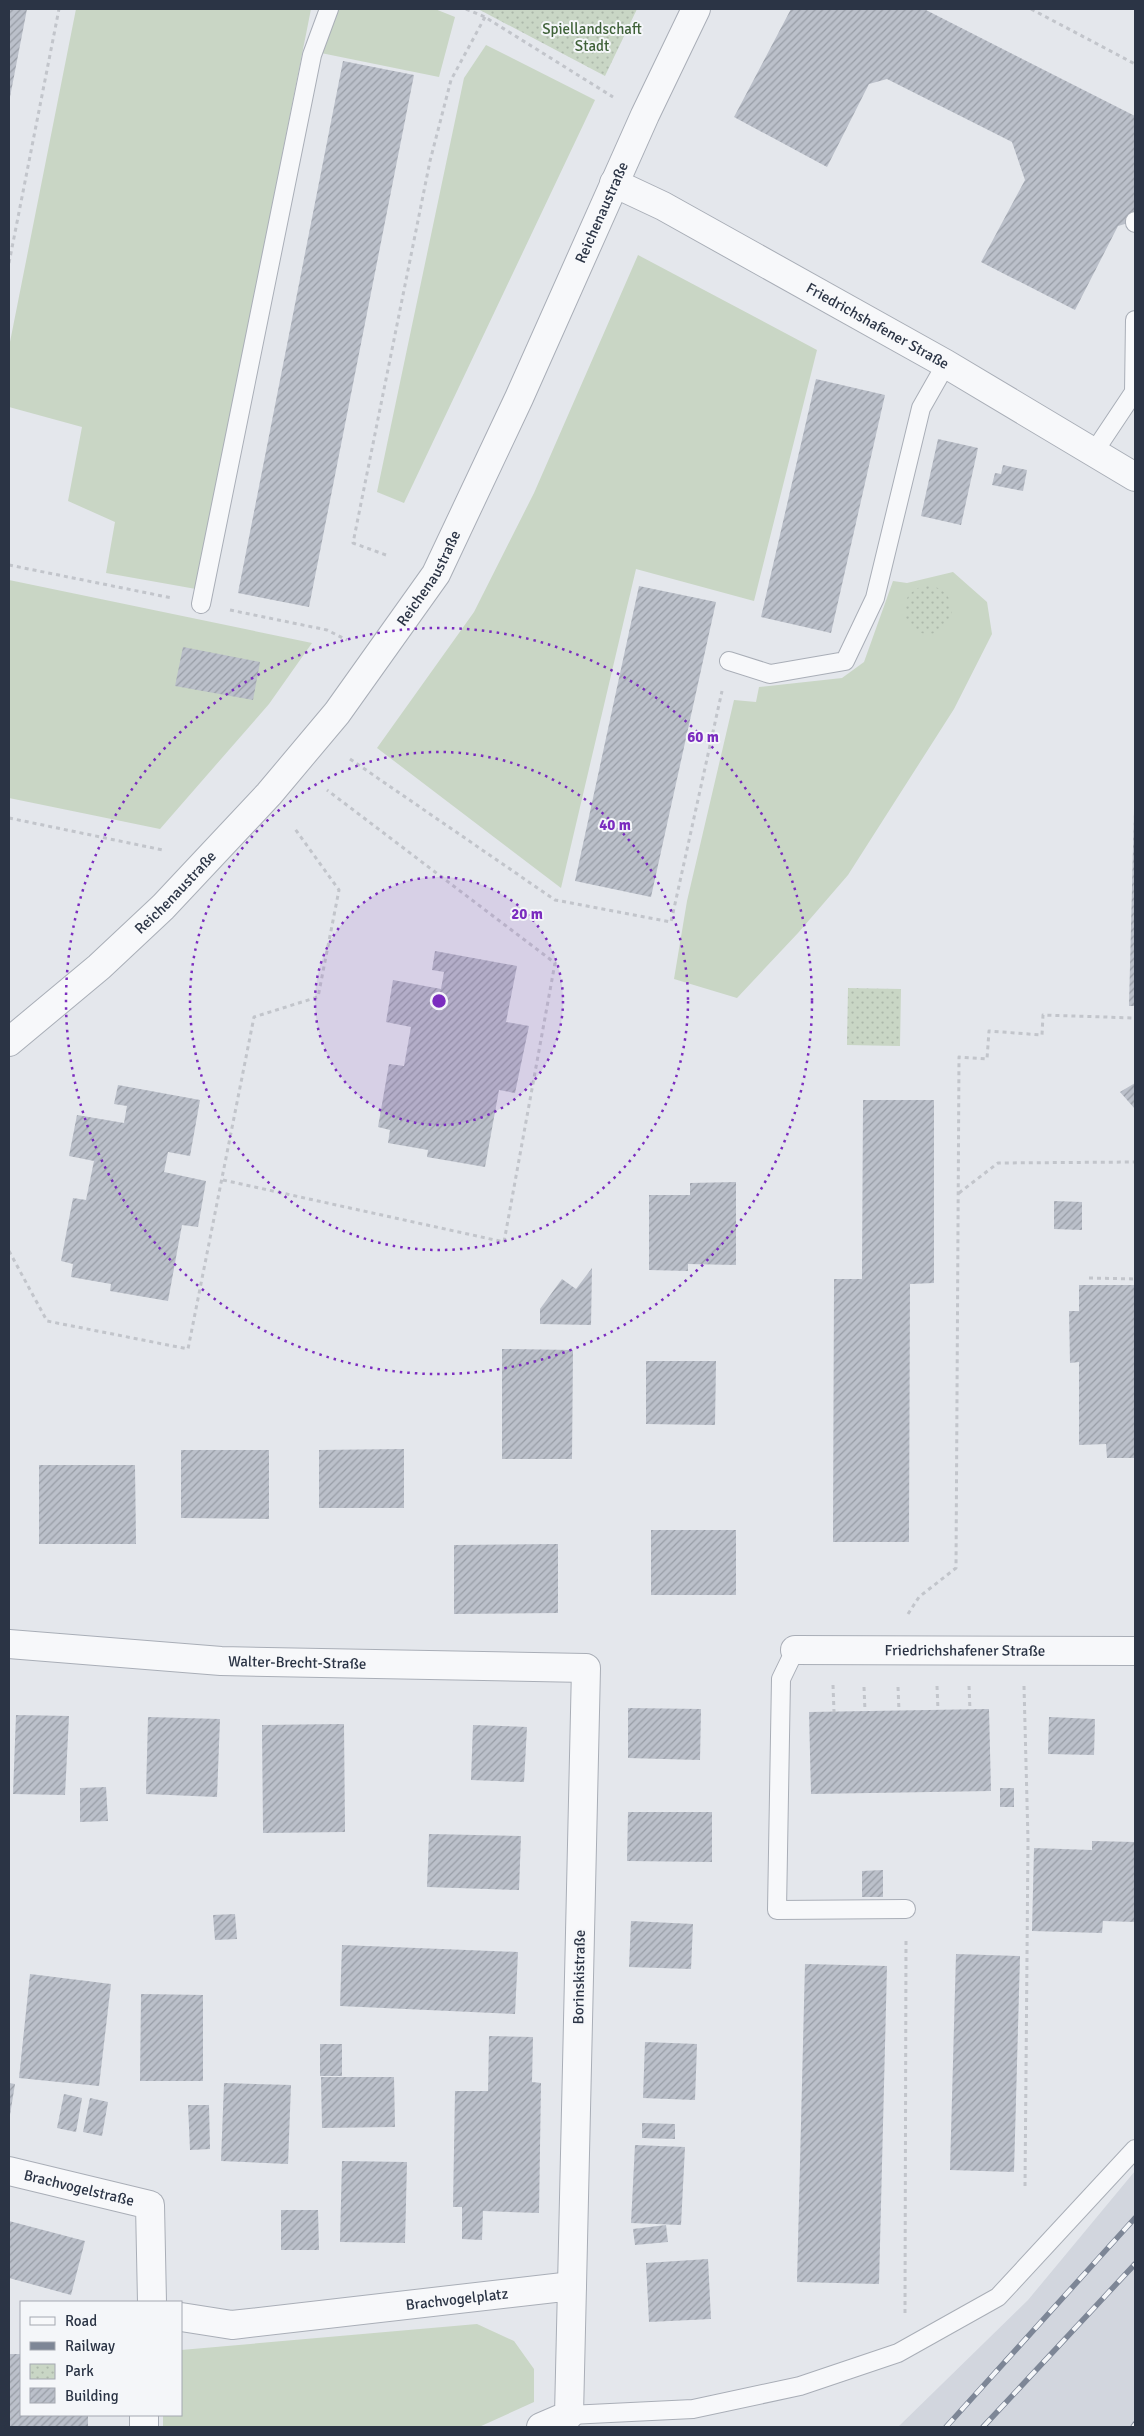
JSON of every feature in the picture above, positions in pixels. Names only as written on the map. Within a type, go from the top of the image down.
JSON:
[{"type":"street","name":"Reichenaustraße","points":[[9,1042],[99,967],[163,908],[250,816],[331,720],[436,574],[519,398],[614,183],[696,9]]},
{"type":"street","name":"Friedrichshafener Straße","points":[[614,183],[663,206],[946,364],[1135,477]]},
{"type":"street","name":"Walter-Brecht-Straße","points":[[9,1644],[220,1661],[586,1668]]},
{"type":"street","name":"Friedrichshafener Straße","points":[[795,1650],[1135,1651]]},
{"type":"street","name":"Borinskistraße","points":[[572,2286],[586,1668]]},
{"type":"street","name":"Brachvogelstraße","points":[[9,2171],[150,2205],[152,2301]]},
{"type":"street","name":"Brachvogelplatz","points":[[182,2318],[232,2325],[572,2286]]},
{"type":"street","points":[[541,2427],[569,2415],[572,2286]]},
{"type":"lane","points":[[201,604],[312,55],[329,9]]},
{"type":"lane","points":[[1094,452],[1134,392],[1135,320]]},
{"type":"lane","points":[[729,661],[770,674],[845,661],[875,598],[921,408],[946,364]]},
{"type":"lane","points":[[795,1650],[781,1679],[777,1910],[906,1909]]},
{"type":"lane","points":[[569,2415],[693,2409],[800,2386],[905,2349],[998,2297],[1135,2149]]},
{"type":"path","points":[[9,262],[59,9]]},
{"type":"path","points":[[466,9],[486,17],[619,101]]},
{"type":"path","points":[[1031,9],[1135,64]]},
{"type":"path","points":[[386,555],[353,543],[430,161],[451,80],[486,17]]},
{"type":"path","points":[[350,760],[555,900],[671,922],[729,661]]},
{"type":"path","points":[[223,1180],[504,1242],[556,963],[327,790]]},
{"type":"path","points":[[9,818],[163,850]]},
{"type":"path","points":[[9,1251],[47,1321],[188,1349],[254,1017],[318,997],[320,988],[339,890],[295,829]]},
{"type":"path","points":[[905,1619],[920,1597],[956,1568],[959,1057],[987,1059],[989,1032],[1042,1035],[1043,1015],[1134,1018]]},
{"type":"path","points":[[958,1193],[998,1163],[1135,1162]]},
{"type":"path","points":[[1089,1278],[1135,1279]]},
{"type":"path","points":[[1024,1678],[1028,1840],[1024,2188]]},
{"type":"path","points":[[937,1684],[938,1710]]},
{"type":"path","points":[[969,1684],[970,1710]]},
{"type":"path","points":[[864,1685],[865,1711]]},
{"type":"path","points":[[898,1685],[899,1711]]},
{"type":"path","points":[[833,1686],[834,1712]]},
{"type":"path","points":[[905,2349],[906,1909]]},
{"type":"shaded area","points":[[1135,2171],[1135,2427],[898,2427],[1028,2300]]},
{"type":"green space","points":[[76,9],[311,9],[196,589],[106,573],[115,522],[68,501],[82,427],[9,407],[9,347]]},
{"type":"green space","points":[[336,9],[435,9],[455,17],[439,77],[321,53]]},
{"type":"green space","name":"Spiellandschaft Stadt","points":[[478,9],[637,9],[605,76]]},
{"type":"green space","points":[[486,45],[595,100],[404,503],[377,492],[464,78]]},
{"type":"green space","points":[[638,255],[817,350],[754,601],[636,569],[561,888],[377,748],[474,612],[534,493]]},
{"type":"green space","points":[[953,572],[987,602],[992,634],[954,709],[848,875],[798,933],[737,998],[674,979],[687,901],[734,700],[756,702],[759,687],[842,678],[864,662],[893,581],[907,583]]},
{"type":"green space","points":[[9,580],[312,643],[269,704],[160,829],[9,798]]},
{"type":"green space","points":[[928,586],[937,588],[945,593],[950,601],[952,610],[950,619],[945,627],[937,632],[928,634],[919,632],[911,627],[906,619],[904,610],[906,601],[911,593],[919,588]]},
{"type":"green space","points":[[848,988],[901,989],[900,1046],[847,1045]]},
{"type":"green space","points":[[477,2324],[514,2341],[534,2369],[534,2402],[479,2427],[163,2427],[163,2416],[182,2416],[182,2350]]},
{"type":"building","points":[[9,9],[27,9],[10,97],[9,97]]},
{"type":"building","points":[[791,9],[924,9],[1135,116],[1135,221],[1118,226],[1075,310],[981,262],[1025,180],[1012,142],[887,79],[869,84],[827,167],[734,117]]},
{"type":"building","points":[[343,61],[414,75],[309,607],[238,593]]},
{"type":"building","points":[[816,379],[885,395],[831,633],[761,617]]},
{"type":"building","points":[[938,439],[978,448],[961,525],[921,516]]},
{"type":"building","points":[[1003,465],[1027,470],[1023,491],[992,485],[995,473],[1001,474]]},
{"type":"building","points":[[639,586],[716,602],[651,897],[575,881]]},
{"type":"building","points":[[183,647],[260,662],[253,700],[175,686]]},
{"type":"building","points":[[1134,809],[1135,1006],[1129,1006]]},
{"type":"building","points":[[435,951],[517,966],[506,1022],[529,1026],[515,1093],[499,1090],[485,1167],[427,1157],[428,1150],[388,1143],[390,1130],[378,1127],[389,1064],[404,1066],[411,1027],[386,1022],[393,980],[441,989],[444,972],[432,970]]},
{"type":"building","points":[[1135,1083],[1135,1109],[1120,1092]]},
{"type":"building","points":[[118,1085],[200,1100],[190,1156],[168,1152],[164,1172],[206,1181],[198,1227],[182,1225],[168,1301],[110,1291],[111,1284],[71,1277],[73,1264],[61,1261],[73,1198],[86,1200],[94,1161],[69,1156],[77,1115],[124,1123],[127,1106],[114,1104]]},
{"type":"building","points":[[863,1100],[934,1100],[934,1283],[910,1284],[909,1542],[833,1542],[834,1279],[862,1279]]},
{"type":"building","points":[[736,1182],[736,1265],[688,1264],[688,1271],[649,1270],[649,1195],[690,1195],[690,1183]]},
{"type":"building","points":[[1054,1201],[1082,1202],[1082,1230],[1054,1229]]},
{"type":"building","points":[[592,1268],[591,1325],[540,1324],[540,1309],[562,1279],[576,1289]]},
{"type":"building","points":[[1079,1285],[1135,1285],[1135,1458],[1107,1458],[1106,1444],[1079,1445],[1079,1362],[1070,1363],[1069,1311],[1079,1311]]},
{"type":"building","points":[[502,1349],[573,1350],[572,1459],[502,1459]]},
{"type":"building","points":[[646,1361],[716,1361],[715,1425],[646,1424]]},
{"type":"building","points":[[404,1449],[404,1508],[319,1508],[319,1450]]},
{"type":"building","points":[[181,1450],[269,1450],[269,1519],[181,1518]]},
{"type":"building","points":[[39,1465],[135,1465],[136,1544],[39,1544]]},
{"type":"building","points":[[651,1530],[736,1530],[736,1595],[651,1595]]},
{"type":"building","points":[[558,1544],[558,1613],[454,1614],[454,1545]]},
{"type":"building","points":[[628,1708],[701,1709],[700,1760],[628,1758]]},
{"type":"building","points":[[989,1709],[991,1791],[811,1794],[809,1712]]},
{"type":"building","points":[[16,1715],[69,1716],[65,1795],[13,1794]]},
{"type":"building","points":[[148,1717],[220,1719],[217,1797],[146,1794]]},
{"type":"building","points":[[1049,1717],[1095,1719],[1094,1755],[1048,1754]]},
{"type":"building","points":[[344,1724],[345,1832],[263,1833],[262,1725]]},
{"type":"building","points":[[473,1725],[527,1727],[524,1782],[471,1780]]},
{"type":"building","points":[[106,1787],[108,1821],[80,1822],[80,1788]]},
{"type":"building","points":[[1000,1788],[1014,1788],[1014,1807],[1000,1807]]},
{"type":"building","points":[[628,1812],[712,1812],[712,1862],[627,1861]]},
{"type":"building","points":[[429,1834],[521,1836],[519,1890],[427,1887]]},
{"type":"building","points":[[1092,1841],[1135,1842],[1135,1922],[1103,1921],[1102,1933],[1032,1931],[1034,1848],[1092,1850]]},
{"type":"building","points":[[883,1870],[883,1897],[862,1897],[862,1871]]},
{"type":"building","points":[[235,1914],[237,1939],[215,1940],[213,1915]]},
{"type":"building","points":[[631,1921],[693,1924],[691,1969],[629,1967]]},
{"type":"building","points":[[342,1945],[518,1952],[515,2014],[340,2006]]},
{"type":"building","points":[[956,1954],[1020,1956],[1014,2172],[950,2170]]},
{"type":"building","points":[[805,1964],[887,1966],[879,2284],[797,2282]]},
{"type":"building","points":[[30,1974],[111,1984],[99,2086],[19,2078]]},
{"type":"building","points":[[141,1994],[203,1995],[203,2081],[140,2081]]},
{"type":"building","points":[[489,2036],[533,2037],[532,2082],[541,2083],[539,2213],[483,2211],[482,2240],[462,2239],[462,2207],[453,2207],[455,2091],[488,2091]]},
{"type":"building","points":[[645,2042],[697,2044],[695,2100],[643,2098]]},
{"type":"building","points":[[320,2044],[342,2044],[342,2076],[320,2076]]},
{"type":"building","points":[[321,2077],[394,2077],[395,2127],[322,2128]]},
{"type":"building","points":[[9,2083],[15,2084],[10,2115],[9,2115]]},
{"type":"building","points":[[224,2083],[291,2085],[288,2164],[221,2161]]},
{"type":"building","points":[[64,2094],[82,2098],[76,2132],[57,2128]]},
{"type":"building","points":[[90,2098],[108,2102],[102,2136],[83,2132]]},
{"type":"building","points":[[188,2105],[209,2105],[210,2149],[190,2150]]},
{"type":"building","points":[[642,2123],[675,2124],[675,2139],[642,2138]]},
{"type":"building","points":[[635,2145],[685,2147],[681,2225],[631,2223]]},
{"type":"building","points":[[342,2161],[407,2162],[405,2243],[340,2242]]},
{"type":"building","points":[[281,2210],[318,2210],[319,2250],[281,2250]]},
{"type":"building","points":[[9,2221],[85,2241],[71,2295],[9,2278]]},
{"type":"building","points":[[666,2225],[668,2242],[635,2245],[633,2229]]},
{"type":"building","points":[[708,2259],[711,2319],[649,2322],[646,2263]]},
{"type":"building","points":[[9,2354],[20,2354],[20,2416],[88,2416],[88,2427],[9,2427]]},
{"type":"railway","points":[[946,2427],[1135,2218]]},
{"type":"railway","points":[[983,2427],[1135,2264]]}]
